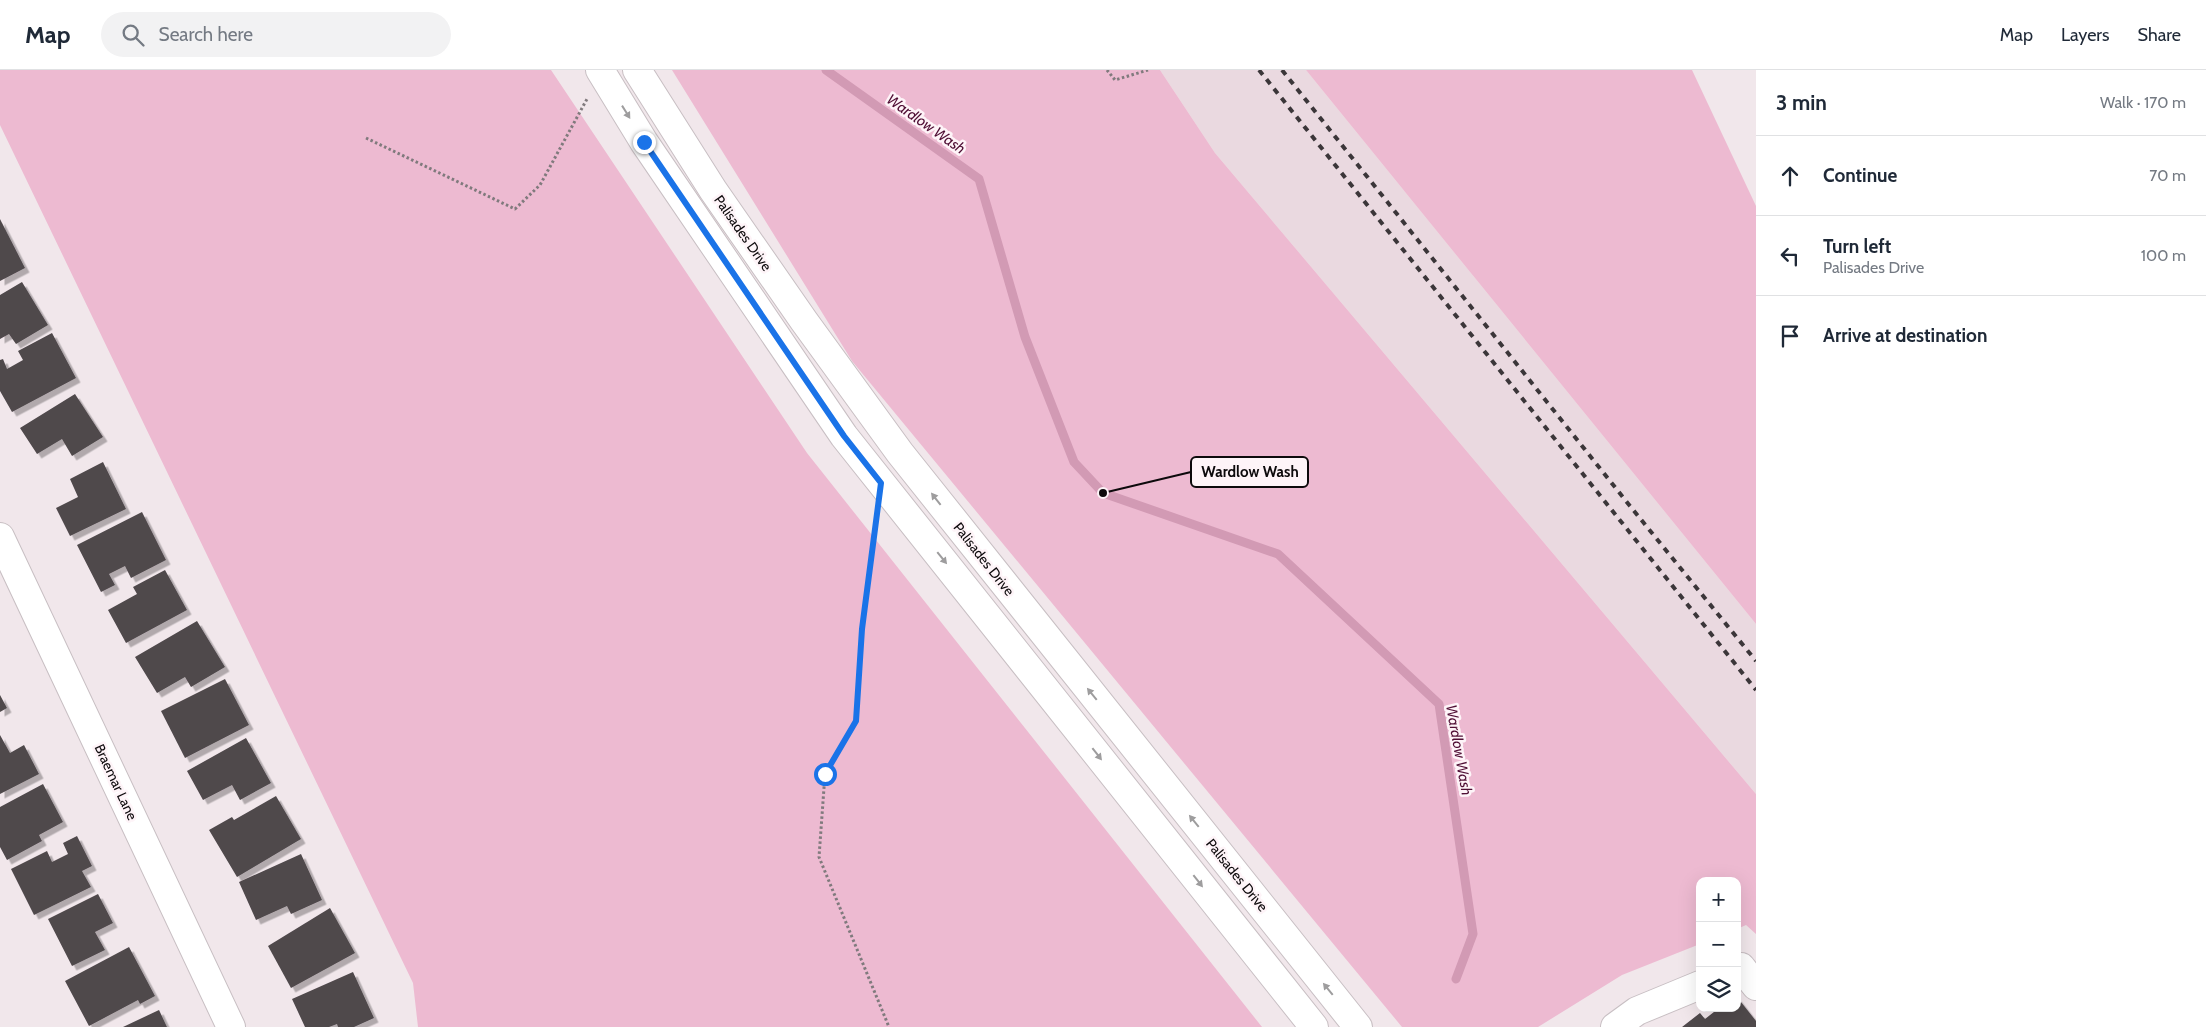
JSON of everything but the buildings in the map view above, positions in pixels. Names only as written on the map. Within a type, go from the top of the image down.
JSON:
[{"type":"street","name":"Palisades Drive","points":[[637,70],[713,190],[804,321],[900,453],[1358,1027]]},
{"type":"street","points":[[600,71],[644,142],[844,436],[1314,1027]]},
{"type":"street","name":"Braemar Lane","points":[[0,536],[231,1027]]},
{"type":"street","points":[[1741,967],[1756,986]]},
{"type":"street","points":[[1615,1027],[1637,1011],[1696,987]]},
{"type":"path","points":[[1107,70],[1115,80],[1148,70]]},
{"type":"path","points":[[366,138],[515,209],[540,184],[600,71]]},
{"type":"path","points":[[881,483],[862,629],[856,721],[825,774],[819,857],[889,1027]]},
{"type":"shaded area","points":[[0,70],[551,70],[807,453],[1262,1027],[418,1027],[413,983],[0,125]]},
{"type":"shaded area","points":[[672,70],[1160,70],[1215,153],[1756,794],[1756,934],[1746,925],[1741,927],[1741,877],[1696,877],[1696,946],[1622,975],[1538,1027],[1402,1027],[852,361]]},
{"type":"shaded area","points":[[1160,70],[1306,70],[1756,624],[1756,794],[1215,153]]},
{"type":"shaded area","points":[[1306,70],[1692,70],[1756,206],[1756,624]]},
{"type":"waterway","name":"Wardlow Wash","points":[[826,70],[979,179],[1025,337],[1074,462],[1103,493],[1278,554],[1439,704],[1473,934],[1456,979]]},
{"type":"railway","points":[[1259,70],[1756,690]]},
{"type":"railway","points":[[1282,70],[1756,661]]},
{"type":"place","name":"Wardlow Wash","points":[[1103,493]]},
{"type":"route","points":[[644,142],[844,436],[881,483],[862,629],[856,721],[825,774]]}]
